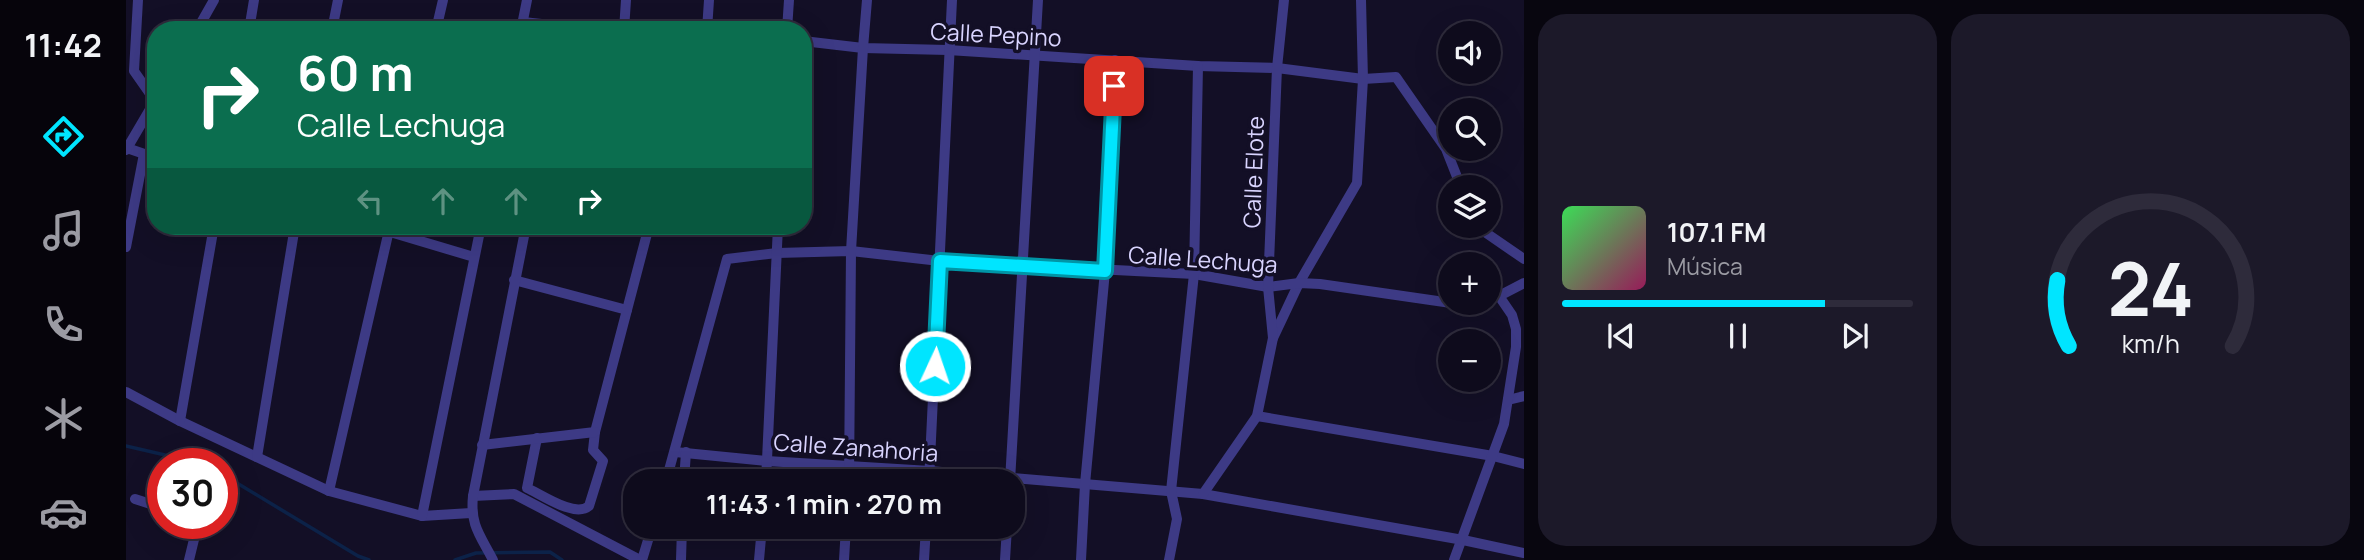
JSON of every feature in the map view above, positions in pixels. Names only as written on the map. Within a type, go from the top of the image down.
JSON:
[{"type":"street","points":[[138,0],[134,71],[147,89]]},
{"type":"street","points":[[202,21],[214,0]]},
{"type":"street","points":[[250,21],[254,0]]},
{"type":"street","points":[[334,21],[338,0]]},
{"type":"street","points":[[438,21],[443,0]]},
{"type":"street","points":[[523,21],[527,0]]},
{"type":"street","points":[[625,21],[626,0]]},
{"type":"street","points":[[708,21],[709,0]]},
{"type":"street","points":[[787,21],[789,0]]},
{"type":"street","points":[[850,469],[851,251],[867,0]]},
{"type":"street","points":[[929,469],[952,0]]},
{"type":"street","points":[[1011,469],[1038,0]]},
{"type":"street","name":"Calle Elote","points":[[1203,495],[1257,416],[1273,338],[1268,288],[1277,68],[1284,0]]},
{"type":"street","points":[[1273,338],[1299,283],[1357,183],[1363,79],[1361,0]]},
{"type":"street","name":"Calle Pepino","points":[[812,42],[863,48],[948,50],[1198,66],[1277,68],[1363,79],[1396,77],[1446,149],[1456,175]]},
{"type":"street","points":[[1082,560],[1085,484],[1105,271],[1115,60]]},
{"type":"street","points":[[1169,560],[1177,519],[1171,491],[1194,274],[1198,66]]},
{"type":"street","points":[[147,114],[127,149],[147,155]]},
{"type":"street","points":[[126,247],[144,154]]},
{"type":"street","points":[[180,421],[212,235]]},
{"type":"street","points":[[257,457],[294,235]]},
{"type":"street","points":[[328,491],[388,235]]},
{"type":"street","points":[[407,235],[474,257]]},
{"type":"street","points":[[422,516],[479,235]]},
{"type":"street","points":[[493,560],[473,518],[473,496],[524,235]]},
{"type":"street","points":[[537,438],[527,488],[575,511],[584,510],[589,506],[603,461],[593,450],[595,432],[647,235]]},
{"type":"street","points":[[767,469],[778,235]]},
{"type":"street","points":[[1493,238],[1524,259]]},
{"type":"street","name":"Calle Lechuga","points":[[680,452],[727,259],[777,253],[851,251],[940,261],[1194,274],[1268,288],[1299,283],[1438,301]]},
{"type":"street","points":[[514,280],[627,310]]},
{"type":"street","points":[[1501,294],[1524,283]]},
{"type":"street","points":[[1454,560],[1504,424],[1516,347],[1516,329],[1512,315],[1501,304]]},
{"type":"street","points":[[126,392],[180,421],[328,491],[422,516],[473,518]]},
{"type":"street","points":[[1508,400],[1524,396]]},
{"type":"street","points":[[1257,416],[1493,456],[1524,464]]},
{"type":"street","points":[[482,445],[595,432]]},
{"type":"street","points":[[672,469],[680,452]]},
{"type":"street","points":[[680,452],[682,469]]},
{"type":"street","name":"Calle Zanahoria","points":[[680,452],[879,469]]},
{"type":"street","name":"Calle Zanahoria","points":[[1025,481],[1203,495],[1524,553]]},
{"type":"street","points":[[473,496],[514,494],[641,560],[648,539]]},
{"type":"street","points":[[135,499],[147,503]]},
{"type":"street","points":[[190,560],[195,539]]},
{"type":"street","points":[[681,560],[682,539]]},
{"type":"street","points":[[759,560],[761,539]]},
{"type":"street","points":[[844,560],[845,539]]},
{"type":"street","points":[[924,560],[925,539]]},
{"type":"street","points":[[1005,560],[1006,539]]},
{"type":"waterway","points":[[126,446],[147,451]]},
{"type":"waterway","points":[[238,484],[369,560]]},
{"type":"waterway","points":[[455,560],[476,553],[550,552],[562,560]]},
{"type":"route","points":[[935,366],[940,261],[1105,271],[1114,86]]}]
